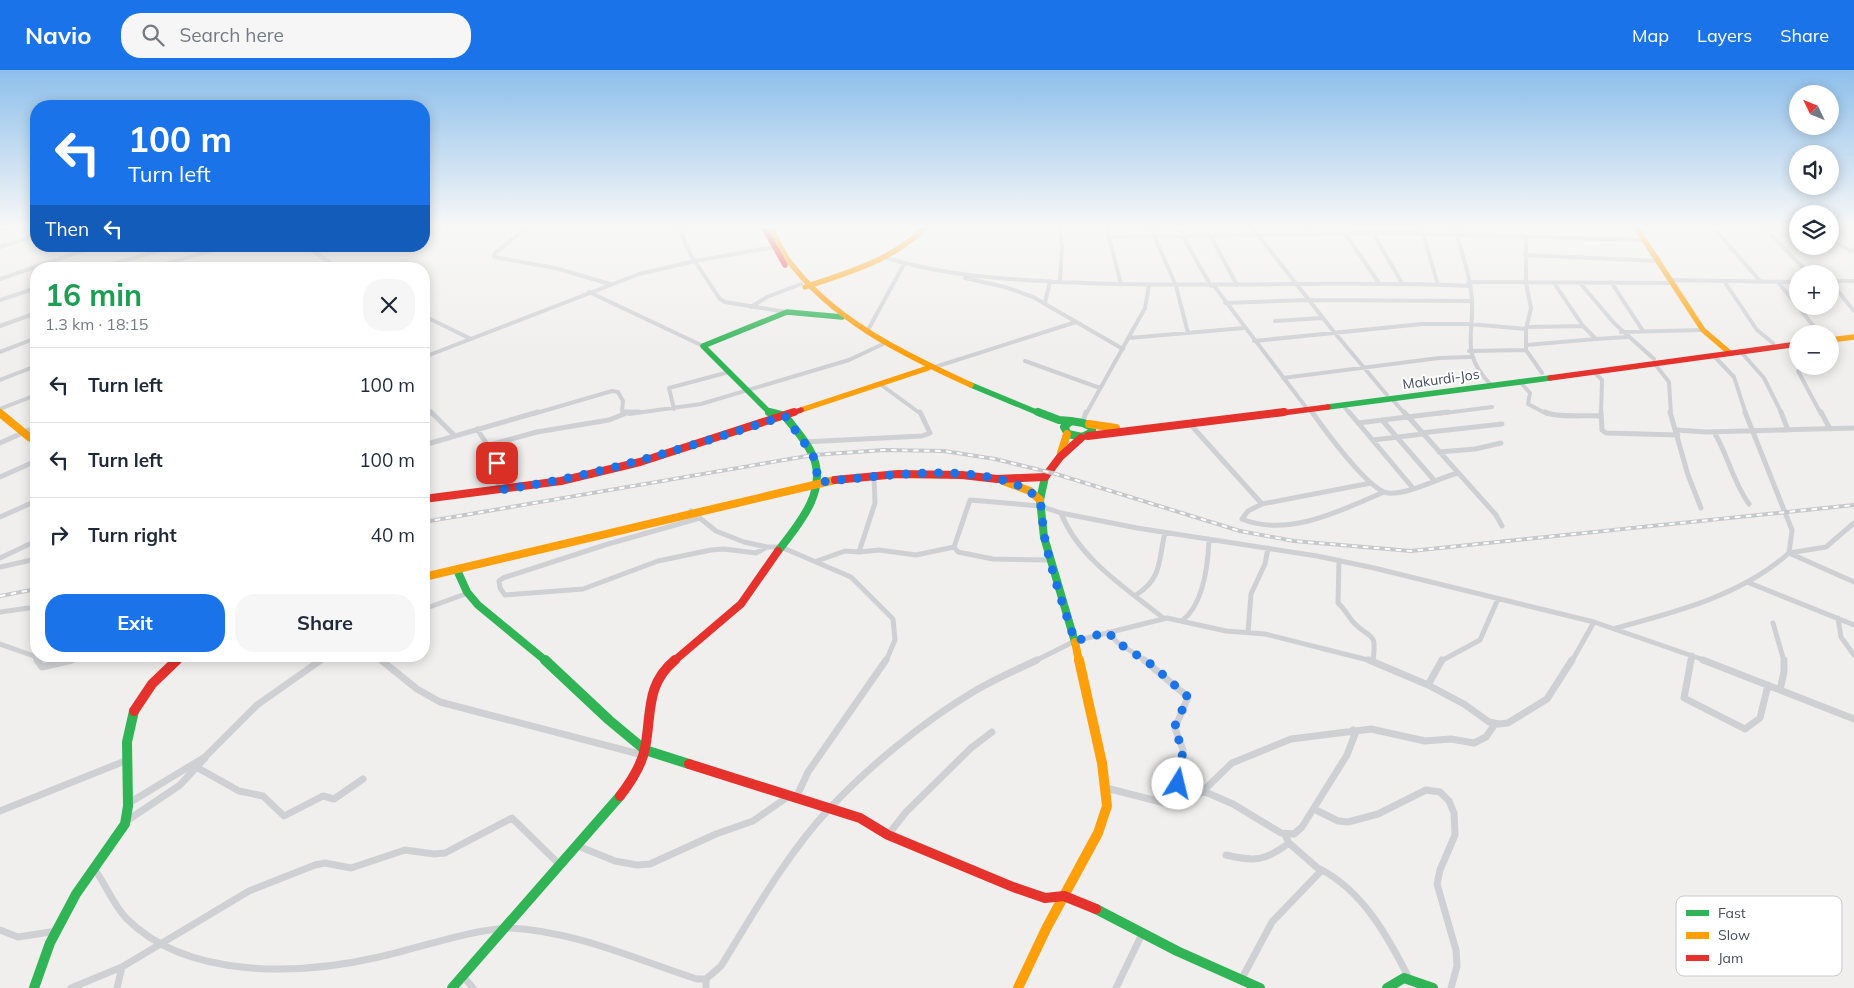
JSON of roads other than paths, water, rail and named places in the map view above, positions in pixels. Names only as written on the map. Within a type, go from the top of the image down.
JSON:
[{"type":"main road","points":[[789,269],[804,285],[842,317],[883,344],[1015,409],[1065,432],[1084,437]]},
{"type":"main road","points":[[794,269],[804,285],[834,307],[868,330],[932,367]]},
{"type":"main road","points":[[804,285],[855,269]]},
{"type":"main road","points":[[1663,269],[1703,330],[1727,351]]},
{"type":"main road","points":[[452,988],[628,785],[644,753],[649,711],[655,685],[662,671],[734,612],[801,520],[819,482],[813,455],[785,416],[771,414],[704,346],[787,312],[842,317]]},
{"type":"main road","points":[[1839,334],[1854,332]]},
{"type":"main road","points":[[1839,338],[1854,336]]},
{"type":"main road","name":"Makurdi-Jos","points":[[932,367],[1040,414],[1061,421],[1106,427],[1133,427],[1343,404],[1542,374],[1654,361],[1789,341]]},
{"type":"main road","name":"Makurdi-Jos","points":[[1488,383],[1520,382],[1594,372],[1654,361],[1714,356],[1727,351],[1741,352],[1789,345]]},
{"type":"main road","points":[[430,498],[561,481],[640,462],[932,367]]},
{"type":"main road","name":"Makurdi-Jos","points":[[1084,437],[1390,397]]},
{"type":"main road","points":[[0,411],[30,436]]},
{"type":"main road","points":[[1060,457],[1065,425],[1071,421]]},
{"type":"main road","points":[[1018,988],[1098,833],[1107,806],[1106,788],[1075,641],[1050,560],[1040,503],[1045,477],[1060,457],[1092,432],[1086,423]]},
{"type":"main road","points":[[430,576],[691,511],[819,482],[937,474],[997,479],[1045,477]]},
{"type":"main road","points":[[997,479],[1016,484],[1030,491],[1040,503]]},
{"type":"main road","points":[[457,570],[468,593],[478,605],[539,654],[644,753],[793,797],[828,810],[860,818],[888,835],[1013,887],[1045,898],[1064,896],[1085,903],[1240,980],[1260,988]]},
{"type":"main road","points":[[34,988],[57,931],[76,894],[95,870],[128,820],[129,803],[125,761],[129,721],[138,701],[150,684],[174,662]]},
{"type":"main road","points":[[1387,988],[1400,979],[1408,978],[1433,988]]},
{"type":"street","points":[[0,279],[30,269]]},
{"type":"street","points":[[561,269],[610,284]]},
{"type":"street","points":[[430,354],[610,284],[666,269]]},
{"type":"street","points":[[700,269],[720,299],[725,302],[787,312]]},
{"type":"street","points":[[868,330],[901,269]]},
{"type":"street","points":[[927,269],[1005,287],[1045,303],[1123,349]]},
{"type":"street","points":[[1060,282],[1061,269]]},
{"type":"street","points":[[1117,269],[1121,284]]},
{"type":"street","points":[[1168,269],[1176,286],[1188,333]]},
{"type":"street","points":[[1203,269],[1225,303],[1307,408],[1371,484],[1384,492]]},
{"type":"street","points":[[1228,269],[1237,285]]},
{"type":"street","points":[[1284,269],[1364,368],[1496,515],[1502,526]]},
{"type":"street","points":[[1369,269],[1379,283]]},
{"type":"street","points":[[1393,269],[1402,284]]},
{"type":"street","points":[[1433,269],[1438,284]]},
{"type":"street","points":[[1465,269],[1472,302],[1470,357],[1474,369],[1488,383]]},
{"type":"street","points":[[1525,269],[1531,308],[1526,328],[1526,350],[1542,374]]},
{"type":"street","points":[[1749,269],[1761,282]]},
{"type":"street","points":[[946,273],[1060,282],[1176,286],[1379,283],[1789,282]]},
{"type":"street","points":[[1045,303],[1050,281]]},
{"type":"street","points":[[1724,281],[1757,330],[1774,343]]},
{"type":"street","points":[[1839,281],[1854,281]]},
{"type":"street","points":[[1611,282],[1643,331]]},
{"type":"street","points":[[1778,282],[1813,325]]},
{"type":"street","points":[[1554,283],[1583,326],[1596,339]]},
{"type":"street","points":[[1580,283],[1601,311],[1621,332],[1654,361],[1669,382],[1670,411],[1678,432],[1688,475],[1701,508]]},
{"type":"street","points":[[751,307],[767,297],[804,285]]},
{"type":"street","points":[[1086,423],[1100,388],[1145,308],[1149,285]]},
{"type":"street","points":[[0,300],[30,290]]},
{"type":"street","points":[[589,292],[704,346]]},
{"type":"street","points":[[1839,292],[1854,311]]},
{"type":"street","points":[[1225,303],[1308,300],[1472,302]]},
{"type":"street","points":[[0,326],[30,316]]},
{"type":"street","points":[[1275,321],[1322,318]]},
{"type":"street","points":[[430,319],[469,338]]},
{"type":"street","points":[[932,367],[1076,322]]},
{"type":"street","points":[[1254,341],[1416,324],[1470,324],[1526,328],[1583,326]]},
{"type":"street","points":[[1129,338],[1244,328]]},
{"type":"street","points":[[1621,332],[1703,330]]},
{"type":"street","points":[[1526,345],[1627,337]]},
{"type":"street","points":[[0,352],[30,340]]},
{"type":"street","points":[[489,445],[537,432],[609,420],[624,414],[701,404],[849,360],[883,344]]},
{"type":"street","points":[[1469,351],[1526,350]]},
{"type":"street","points":[[1741,352],[1753,361],[1768,381],[1788,430]]},
{"type":"street","points":[[1714,356],[1734,377],[1752,431],[1792,530],[1789,553]]},
{"type":"street","points":[[1284,378],[1439,358],[1470,357]]},
{"type":"street","points":[[1025,361],[1100,388]]},
{"type":"street","points":[[0,380],[30,368]]},
{"type":"street","points":[[674,409],[669,388],[730,372]]},
{"type":"street","points":[[1594,372],[1602,380],[1602,430],[1606,433],[1652,436],[1678,432],[1854,428]]},
{"type":"street","points":[[1800,375],[1830,429]]},
{"type":"street","points":[[1520,382],[1530,394],[1527,403],[1543,413],[1552,416],[1576,414],[1601,416]]},
{"type":"street","points":[[804,442],[929,434],[930,431],[921,413],[880,384]]},
{"type":"street","points":[[430,443],[614,391],[622,397],[624,414]]},
{"type":"street","points":[[0,411],[30,398]]},
{"type":"street","points":[[1343,404],[1412,487]]},
{"type":"street","points":[[1358,423],[1492,407]]},
{"type":"street","points":[[430,412],[455,436]]},
{"type":"street","points":[[1382,420],[1434,480]]},
{"type":"street","points":[[1190,424],[1262,504]]},
{"type":"street","points":[[1373,440],[1502,424]]},
{"type":"street","points":[[477,429],[489,445],[497,463],[499,490]]},
{"type":"street","points":[[0,443],[30,430]]},
{"type":"street","points":[[1714,432],[1724,448],[1738,488],[1749,504]]},
{"type":"street","points":[[1439,452],[1475,449],[1501,443]]},
{"type":"street","points":[[0,477],[30,464]]},
{"type":"street","points":[[1371,484],[1262,504],[1245,514],[1242,520],[1258,524],[1295,524],[1384,492],[1412,487],[1458,473]]},
{"type":"street","points":[[859,552],[875,503],[874,477]]},
{"type":"street","points":[[954,547],[970,500],[1040,503],[1061,513],[1165,533],[1339,560],[1615,628],[1692,655],[1854,719]]},
{"type":"street","points":[[0,517],[30,504]]},
{"type":"street","points":[[577,846],[615,861],[637,865],[650,864],[716,834],[753,821],[793,797],[813,764],[887,659],[897,632],[893,619],[851,577],[817,561],[781,548],[744,542],[716,531],[691,511]]},
{"type":"street","points":[[1061,513],[1066,527],[1080,544],[1163,618]]},
{"type":"street","points":[[700,518],[608,544],[503,578],[499,581],[500,588],[505,594],[583,589],[658,561],[711,550],[724,549],[756,553],[767,547]]},
{"type":"street","points":[[1615,628],[1690,608],[1747,582],[1771,568],[1789,553],[1826,547],[1854,523]]},
{"type":"street","points":[[1848,529],[1854,532]]},
{"type":"street","points":[[1136,595],[1152,582],[1161,568],[1165,533]]},
{"type":"street","points":[[1183,620],[1196,607],[1200,590],[1208,574],[1209,539]]},
{"type":"street","points":[[0,558],[30,544]]},
{"type":"street","points":[[817,561],[845,551],[859,552],[868,549],[912,555],[954,547]]},
{"type":"street","points":[[954,547],[958,552],[993,559],[1050,560]]},
{"type":"street","points":[[1248,632],[1248,606],[1255,583],[1266,562],[1268,548]]},
{"type":"street","points":[[1789,553],[1854,582]]},
{"type":"street","points":[[0,567],[30,560]]},
{"type":"street","points":[[1339,560],[1338,603],[1346,610],[1352,621],[1373,637],[1375,644],[1373,661]]},
{"type":"street","points":[[1747,582],[1854,625]]},
{"type":"street","points":[[430,607],[468,593]]},
{"type":"street","points":[[1428,685],[1442,659],[1480,640],[1498,599]]},
{"type":"street","points":[[0,612],[30,608]]},
{"type":"street","points":[[95,870],[104,881],[117,908],[130,922],[160,944],[211,963],[259,969],[289,969],[366,961],[435,942],[506,928],[529,928],[589,942],[688,977],[706,979],[721,966],[778,876],[828,810],[863,776],[938,714],[974,691],[1075,641],[1163,618],[1183,620],[1226,631],[1279,637],[1373,661],[1428,685],[1464,704],[1494,724],[1508,723],[1547,699],[1558,685],[1594,622]]},
{"type":"street","points":[[1838,618],[1841,638],[1854,655]]},
{"type":"street","points":[[1773,623],[1785,658],[1785,679],[1780,690]]},
{"type":"street","points":[[1108,632],[1117,642],[1152,665],[1188,697],[1174,728],[1183,750],[1178,784],[1178,802]]},
{"type":"street","points":[[0,644],[30,655]]},
{"type":"street","points":[[1692,655],[1684,698],[1746,729],[1760,718],[1768,685]]},
{"type":"street","points":[[38,662],[42,667],[46,667],[66,662]]},
{"type":"street","points":[[128,820],[167,794],[198,768],[205,757],[257,705],[318,662]]},
{"type":"street","points":[[383,662],[417,689],[440,702],[528,726],[644,753]]},
{"type":"street","points":[[1106,788],[1154,801],[1178,802],[1193,799],[1224,769],[1245,756],[1291,739],[1353,730],[1388,731],[1425,741],[1451,739],[1474,743],[1486,737],[1494,724]]},
{"type":"street","points":[[1285,835],[1294,834],[1302,827],[1314,809],[1347,755],[1355,734],[1353,730]]},
{"type":"street","points":[[888,835],[898,819],[944,777],[964,753],[992,732]]},
{"type":"street","points":[[129,803],[205,757]]},
{"type":"street","points":[[0,811],[125,761]]},
{"type":"street","points":[[198,768],[239,791],[263,796],[284,816],[323,796],[334,798],[363,779]]},
{"type":"street","points":[[1314,809],[1343,822],[1383,812],[1426,790],[1438,791],[1447,798],[1454,814],[1456,837],[1450,854],[1437,878],[1437,884],[1456,950],[1458,966],[1451,988]]},
{"type":"street","points":[[1202,791],[1233,804],[1285,835],[1289,843],[1355,895],[1383,932],[1408,978]]},
{"type":"street","points":[[71,988],[122,967],[249,891],[308,867],[325,863],[351,868],[405,850],[434,854],[445,853],[512,818],[560,865]]},
{"type":"street","points":[[1226,855],[1249,861],[1264,860],[1289,843]]},
{"type":"street","points":[[1240,980],[1272,922],[1320,873],[1320,869]]},
{"type":"street","points":[[0,930],[18,937],[57,931]]},
{"type":"street","points":[[1116,988],[1143,932]]},
{"type":"street","points":[[117,988],[122,967]]},
{"type":"street","points":[[463,976],[473,988]]},
{"type":"street","points":[[706,979],[706,988]]},
{"type":"railway","points":[[430,521],[813,455],[884,450],[944,451],[995,459],[1056,474],[1240,531],[1294,541],[1411,551],[1854,505]]},
{"type":"railway","points":[[0,596],[30,590]]}]
